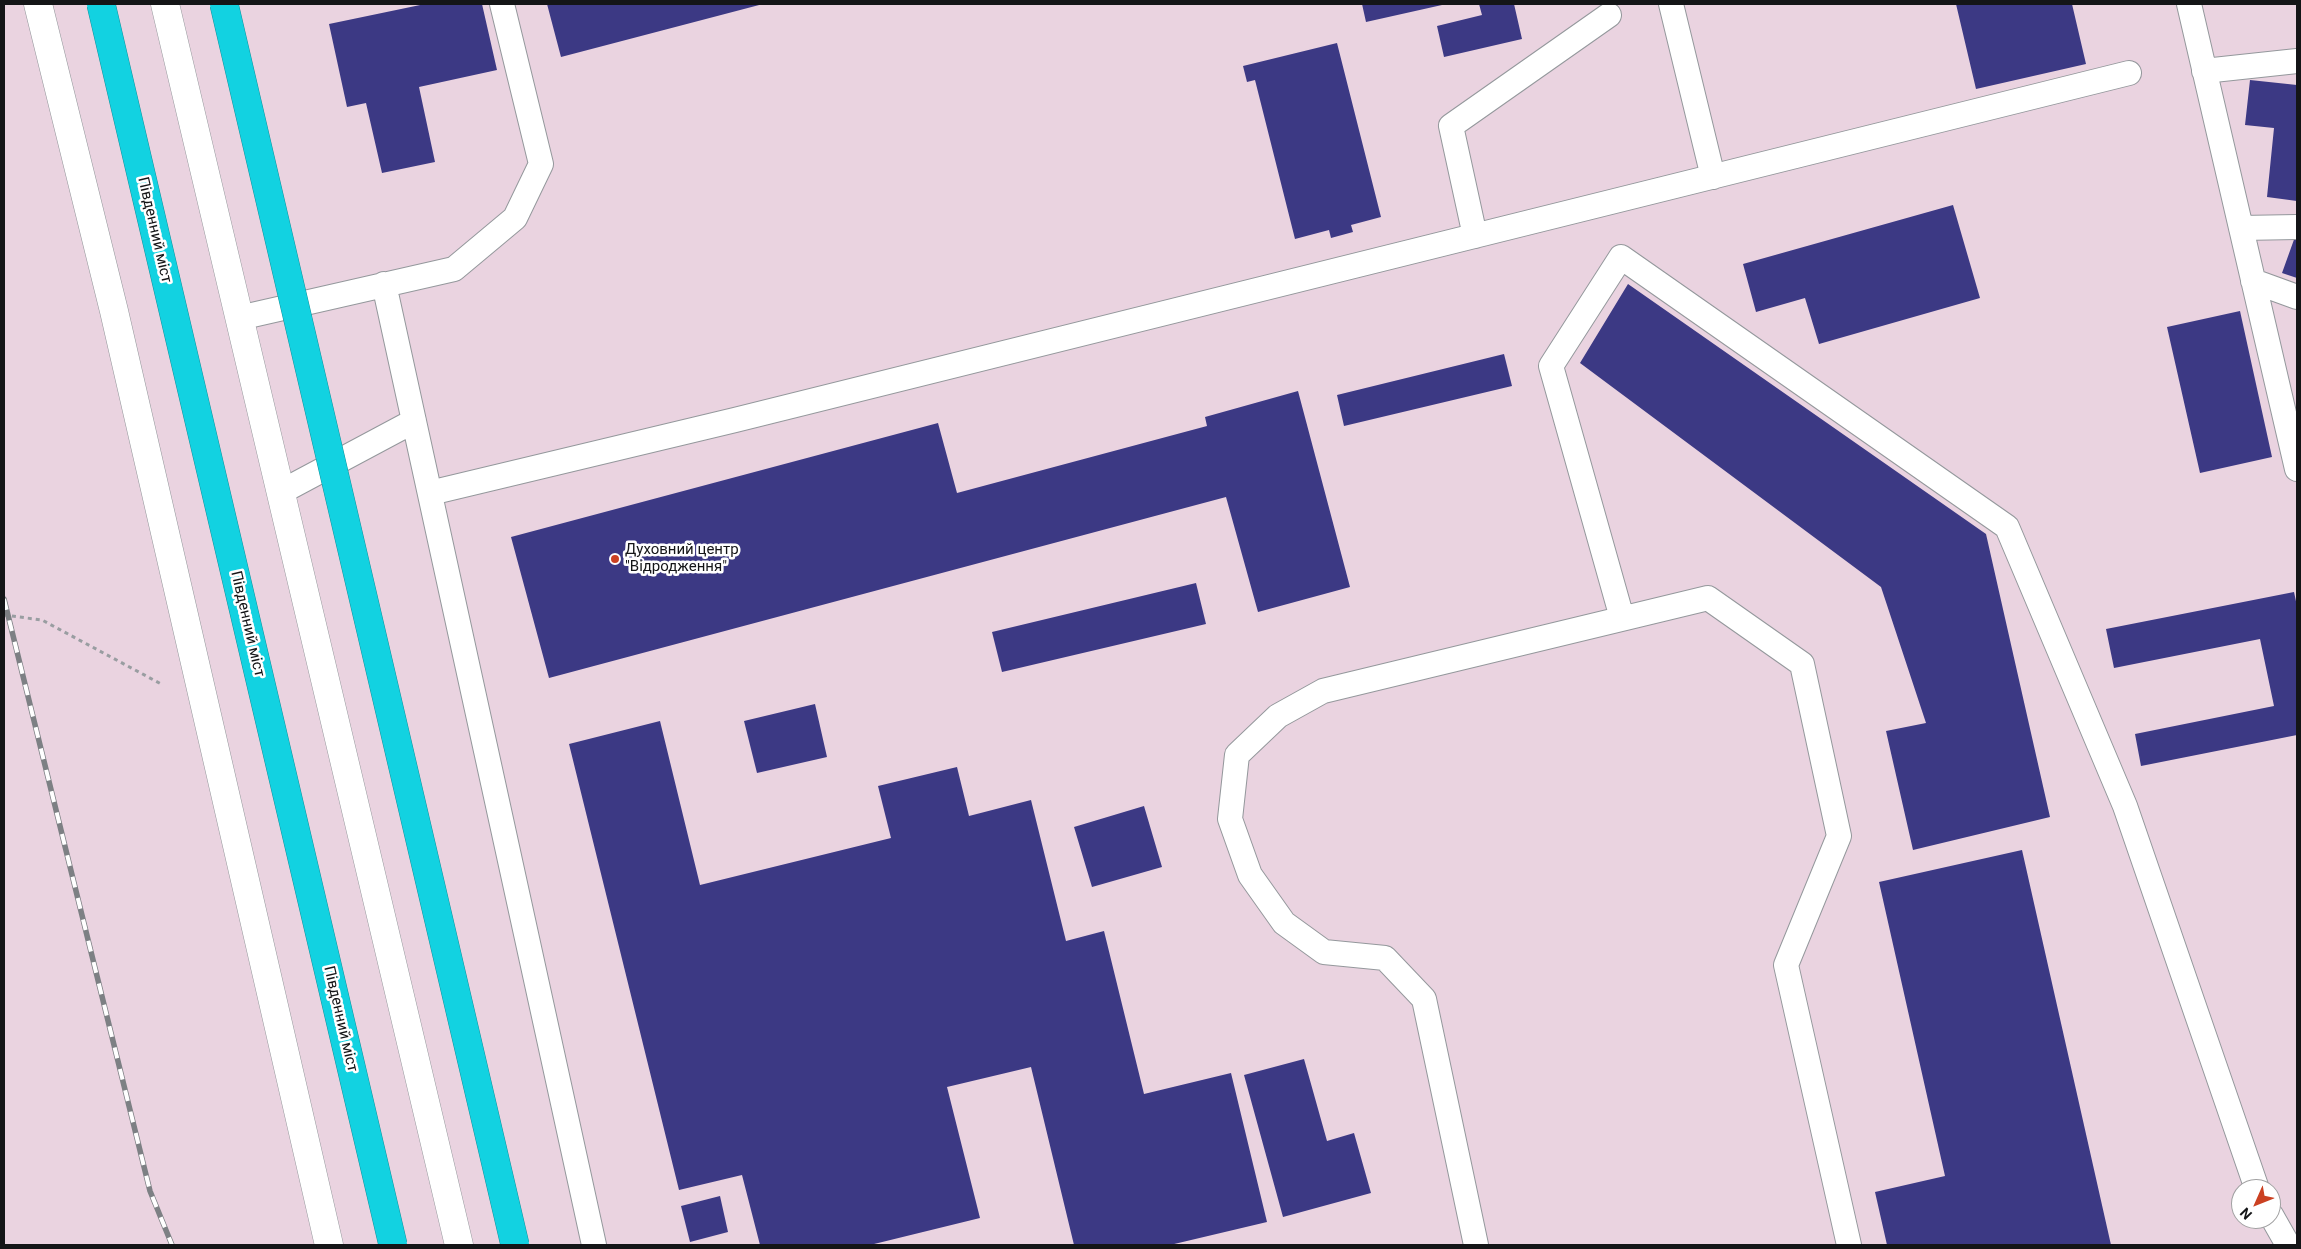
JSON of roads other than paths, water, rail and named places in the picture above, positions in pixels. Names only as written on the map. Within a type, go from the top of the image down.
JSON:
[{"type":"highway","name":"Південний міст","points":[[101,4],[393,1245]]},
{"type":"highway","points":[[224,4],[515,1245]]},
{"type":"street","points":[[38,4],[114,311],[329,1245]]},
{"type":"street","points":[[165,4],[459,1245]]},
{"type":"lane","points":[[239,318],[454,269],[515,218],[542,164],[502,4]]},
{"type":"lane","points":[[1672,4],[1713,177]]},
{"type":"lane","points":[[2189,4],[2253,282],[2291,414],[2297,469]]},
{"type":"lane","points":[[1475,236],[1451,126],[1608,15]]},
{"type":"lane","points":[[2204,71],[2297,62]]},
{"type":"lane","points":[[430,493],[2129,74]]},
{"type":"lane","points":[[2241,228],[2297,226]]},
{"type":"lane","points":[[1622,618],[1551,366],[1621,257],[2007,527],[2125,806],[2254,1179]]},
{"type":"lane","points":[[2253,282],[2297,297]]},
{"type":"lane","points":[[384,284],[594,1245]]},
{"type":"lane","points":[[281,492],[414,421]]},
{"type":"lane","points":[[1476,1245],[1424,999],[1385,958],[1324,952],[1284,923],[1250,875],[1230,819],[1238,755],[1278,716],[1323,691],[1708,598],[1802,664],[1838,836],[1786,965],[1848,1245]]},
{"type":"lane","points":[[2279,1229],[2288,1245]]},
{"type":"railway","points":[[4,599],[150,1191],[172,1245]]},
{"type":"place","name":"Духовний центр \"Відродження\"","points":[[615,559]]}]
